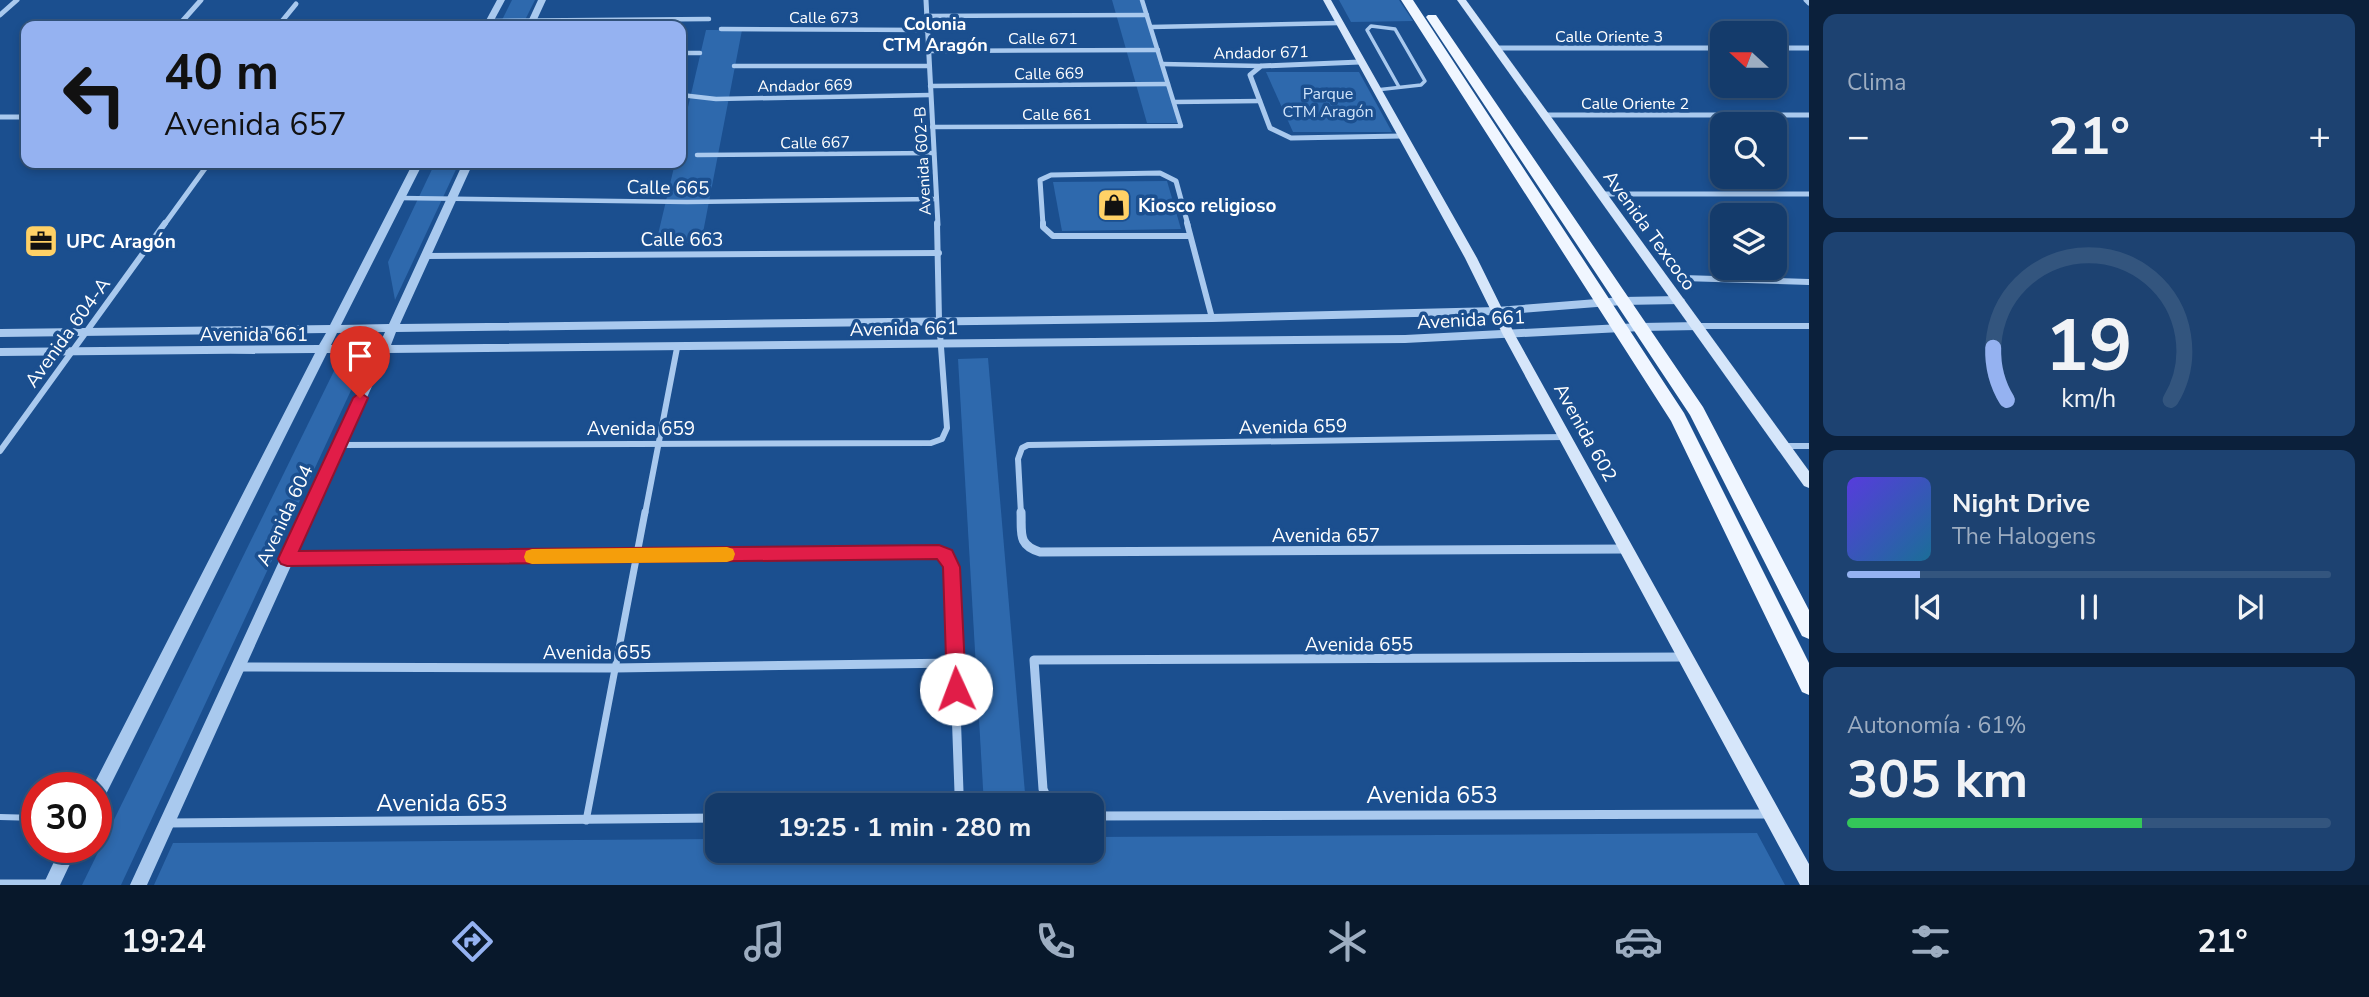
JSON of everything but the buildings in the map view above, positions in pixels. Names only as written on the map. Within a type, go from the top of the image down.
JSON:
[{"type":"main road","name":"Avenida 602","points":[[1327,0],[1809,883]]},
{"type":"main road","points":[[1407,0],[1678,418],[1809,685]]},
{"type":"main road","points":[[1421,0],[1698,412],[1809,630]]},
{"type":"main road","name":"Avenida Texcoco","points":[[1461,0],[1699,326],[1809,482]]},
{"type":"street","points":[[0,15],[18,0]]},
{"type":"street","points":[[182,21],[201,0]]},
{"type":"street","points":[[490,21],[501,0]]},
{"type":"street","points":[[532,21],[542,0]]},
{"type":"street","name":"Avenida 602-B","points":[[926,0],[939,253],[939,320],[947,428],[942,439]]},
{"type":"street","points":[[1142,0],[1174,102],[1260,101]]},
{"type":"street","points":[[282,21],[296,4]]},
{"type":"street","points":[[926,16],[1147,15]]},
{"type":"street","points":[[620,21],[709,19]]},
{"type":"street","points":[[1151,27],[1339,23]]},
{"type":"street","name":"Calle 673","points":[[721,29],[927,30]]},
{"type":"street","name":"Calle Oriente 3","points":[[1497,48],[1710,48]]},
{"type":"street","points":[[1787,48],[1809,48]]},
{"type":"street","name":"Calle 671","points":[[928,51],[1158,50]]},
{"type":"street","points":[[686,53],[700,53]]},
{"type":"street","name":"Andador 671","points":[[1162,64],[1261,66],[1360,62]]},
{"type":"street","points":[[734,66],[929,66]]},
{"type":"street","points":[[1261,66],[1250,75],[1270,128],[1291,138],[1402,136]]},
{"type":"street","name":"Calle 669","points":[[930,86],[1168,84]]},
{"type":"street","name":"Andador 669","points":[[686,96],[716,99],[930,95]]},
{"type":"street","name":"Calle 661","points":[[932,127],[1181,126],[1174,102]]},
{"type":"street","name":"Calle Oriente 2","points":[[1544,115],[1809,115]]},
{"type":"street","points":[[0,117],[21,117]]},
{"type":"street","name":"Calle 667","points":[[697,155],[934,153]]},
{"type":"street","name":"Avenida 604-A","points":[[0,451],[205,168]]},
{"type":"street","name":"Avenida 604","points":[[108,772],[415,168]]},
{"type":"street","name":"Avenida 604","points":[[138,885],[466,168]]},
{"type":"street","points":[[1190,236],[1053,236],[1043,227],[1040,180],[1051,175],[1160,173],[1170,176],[1176,181],[1212,318]]},
{"type":"street","points":[[1603,194],[1809,194]]},
{"type":"street","name":"Calle 665","points":[[400,198],[687,202],[936,200]]},
{"type":"street","name":"Calle 663","points":[[425,256],[939,253]]},
{"type":"street","points":[[1683,278],[1809,282]]},
{"type":"street","name":"Avenida 661","points":[[0,333],[1212,318],[1497,311],[1622,301],[1680,300]]},
{"type":"street","name":"Avenida 661","points":[[0,352],[382,351],[1375,340],[1641,327],[1809,326]]},
{"type":"street","points":[[586,821],[677,348]]},
{"type":"street","name":"Avenida 659","points":[[1027,548],[1023,537],[1018,458],[1022,448],[1034,445],[1564,437]]},
{"type":"street","name":"Avenida 659","points":[[339,445],[931,443],[942,439]]},
{"type":"street","points":[[1784,446],[1809,446]]},
{"type":"street","name":"Avenida 657","points":[[1027,548],[1040,552],[1626,549]]},
{"type":"street","points":[[287,559],[933,551],[946,555],[951,567],[956,663],[958,793]]},
{"type":"street","name":"Avenida 655","points":[[1045,793],[1034,660],[1685,657]]},
{"type":"street","name":"Avenida 655","points":[[237,667],[615,668],[956,663]]},
{"type":"street","name":"Avenida 653","points":[[1104,816],[1771,814]]},
{"type":"street","name":"Avenida 653","points":[[167,823],[705,818]]},
{"type":"street","points":[[0,884],[51,885],[62,863]]},
{"type":"lane","points":[[1376,90],[1421,85],[1425,81],[1395,29],[1371,26],[1367,30],[1399,87]]},
{"type":"lane","points":[[0,817],[21,818]]},
{"type":"green space","points":[[512,0],[535,0],[524,21],[502,21]]},
{"type":"green space","points":[[1112,0],[1140,0],[1180,123],[1147,123]]},
{"type":"green space","points":[[1339,0],[1399,0],[1413,21],[1351,22]]},
{"type":"green space","points":[[706,30],[742,30],[701,243],[656,243],[674,168],[686,168],[686,116]]},
{"type":"green space","name":"Parque CTM Aragón","points":[[1266,72],[1359,72],[1392,132],[1293,132]]},
{"type":"green space","points":[[433,168],[457,168],[395,300],[388,262]]},
{"type":"green space","points":[[1167,181],[1181,229],[1062,231],[1053,182]]},
{"type":"green space","points":[[988,358],[1025,793],[983,793],[958,359]]},
{"type":"green space","points":[[334,371],[360,371],[121,885],[82,885],[93,863],[112,863],[112,824]]},
{"type":"green space","points":[[1757,833],[1785,885],[154,885],[173,843],[705,839],[705,863],[1104,863],[1104,837]]},
{"type":"slow traffic","points":[[532,557],[727,554]]},
{"type":"place","name":"Kiosco religioso","points":[[1114,205]]},
{"type":"place","name":"UPC Aragón","points":[[41,241]]},
{"type":"district","name":"Colonia CTM Aragón","points":[[935,34]]},
{"type":"route","points":[[360,398],[287,559],[939,552],[946,555],[951,567],[956,689]]}]
